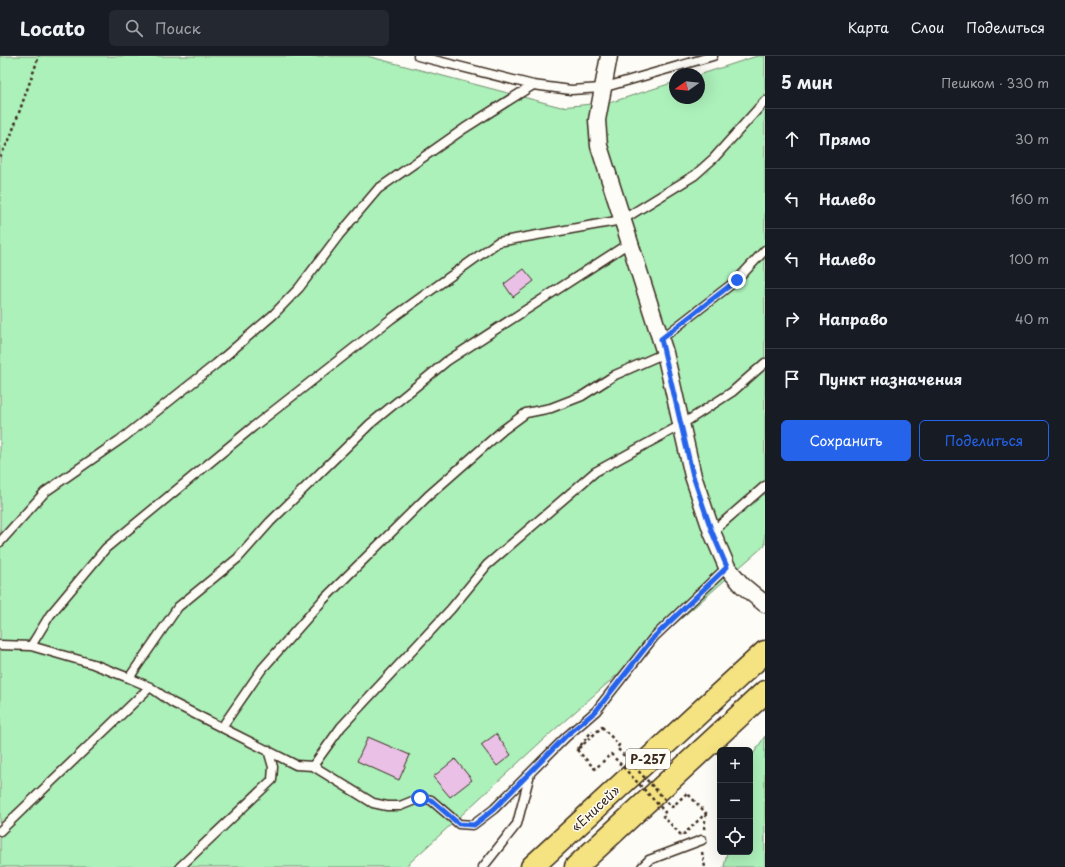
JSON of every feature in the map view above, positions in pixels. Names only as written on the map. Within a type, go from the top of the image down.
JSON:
[{"type":"highway","name":"«Енисей»","points":[[532,867],[765,652]]},
{"type":"highway","name":"Р-257","points":[[576,867],[765,692]]},
{"type":"street","points":[[608,56],[597,120],[599,146],[663,346],[693,476],[712,532],[727,567],[742,585],[765,604]]},
{"type":"lane","points":[[418,56],[533,85],[571,90],[602,88],[713,56]]},
{"type":"lane","points":[[0,542],[45,492],[124,437],[216,364],[273,315],[299,288],[339,234],[378,189],[465,128],[533,85]]},
{"type":"lane","points":[[31,646],[50,615],[106,548],[316,377],[498,242],[622,220],[695,175],[714,158],[765,101]]},
{"type":"lane","points":[[129,678],[178,607],[238,558],[270,522],[370,424],[447,360],[629,243]]},
{"type":"lane","points":[[222,727],[262,669],[323,600],[428,496],[503,430],[526,413],[551,408],[582,396],[663,346],[737,280],[765,250]]},
{"type":"lane","points":[[313,766],[342,727],[451,609],[487,565],[596,472],[681,426],[732,392],[765,363]]},
{"type":"lane","points":[[712,532],[765,486]]},
{"type":"lane","points":[[0,645],[31,646],[93,664],[129,678],[150,687],[173,703],[296,765],[313,766],[373,804],[400,806],[420,798],[431,800],[459,824],[474,825],[494,809],[566,736],[596,711],[654,637],[727,567]]},
{"type":"lane","points":[[0,831],[150,687]]},
{"type":"lane","points":[[180,867],[272,780],[273,767],[268,750]]},
{"type":"lane","points":[[484,867],[516,824],[530,773]]},
{"type":"lane","points":[[642,867],[649,860],[702,840]]},
{"type":"path","points":[[0,158],[10,138],[39,56]]},
{"type":"path","points":[[602,726],[620,745],[616,748],[672,807],[687,793],[706,813],[682,836],[662,814],[665,812],[611,754],[595,769],[577,750],[602,726]]},
{"type":"path","points":[[577,750],[595,728]]},
{"type":"green space","points":[[0,56],[367,56],[561,107],[612,102],[669,84],[669,104],[705,104],[705,73],[757,56],[765,56],[765,545],[544,739],[405,867],[0,867]]},
{"type":"green space","points":[[765,736],[765,867],[724,867],[726,855],[753,855],[753,754]]},
{"type":"building","points":[[524,269],[534,281],[513,297],[504,284]]},
{"type":"building","points":[[496,734],[511,755],[497,766],[481,745]]},
{"type":"building","points":[[368,737],[410,755],[399,780],[357,761]]},
{"type":"building","points":[[455,759],[472,780],[450,797],[433,777]]},
{"type":"route","points":[[420,798],[431,800],[459,824],[474,825],[494,809],[566,736],[596,711],[654,637],[727,567],[712,532],[693,476],[661,339],[737,280]]}]
